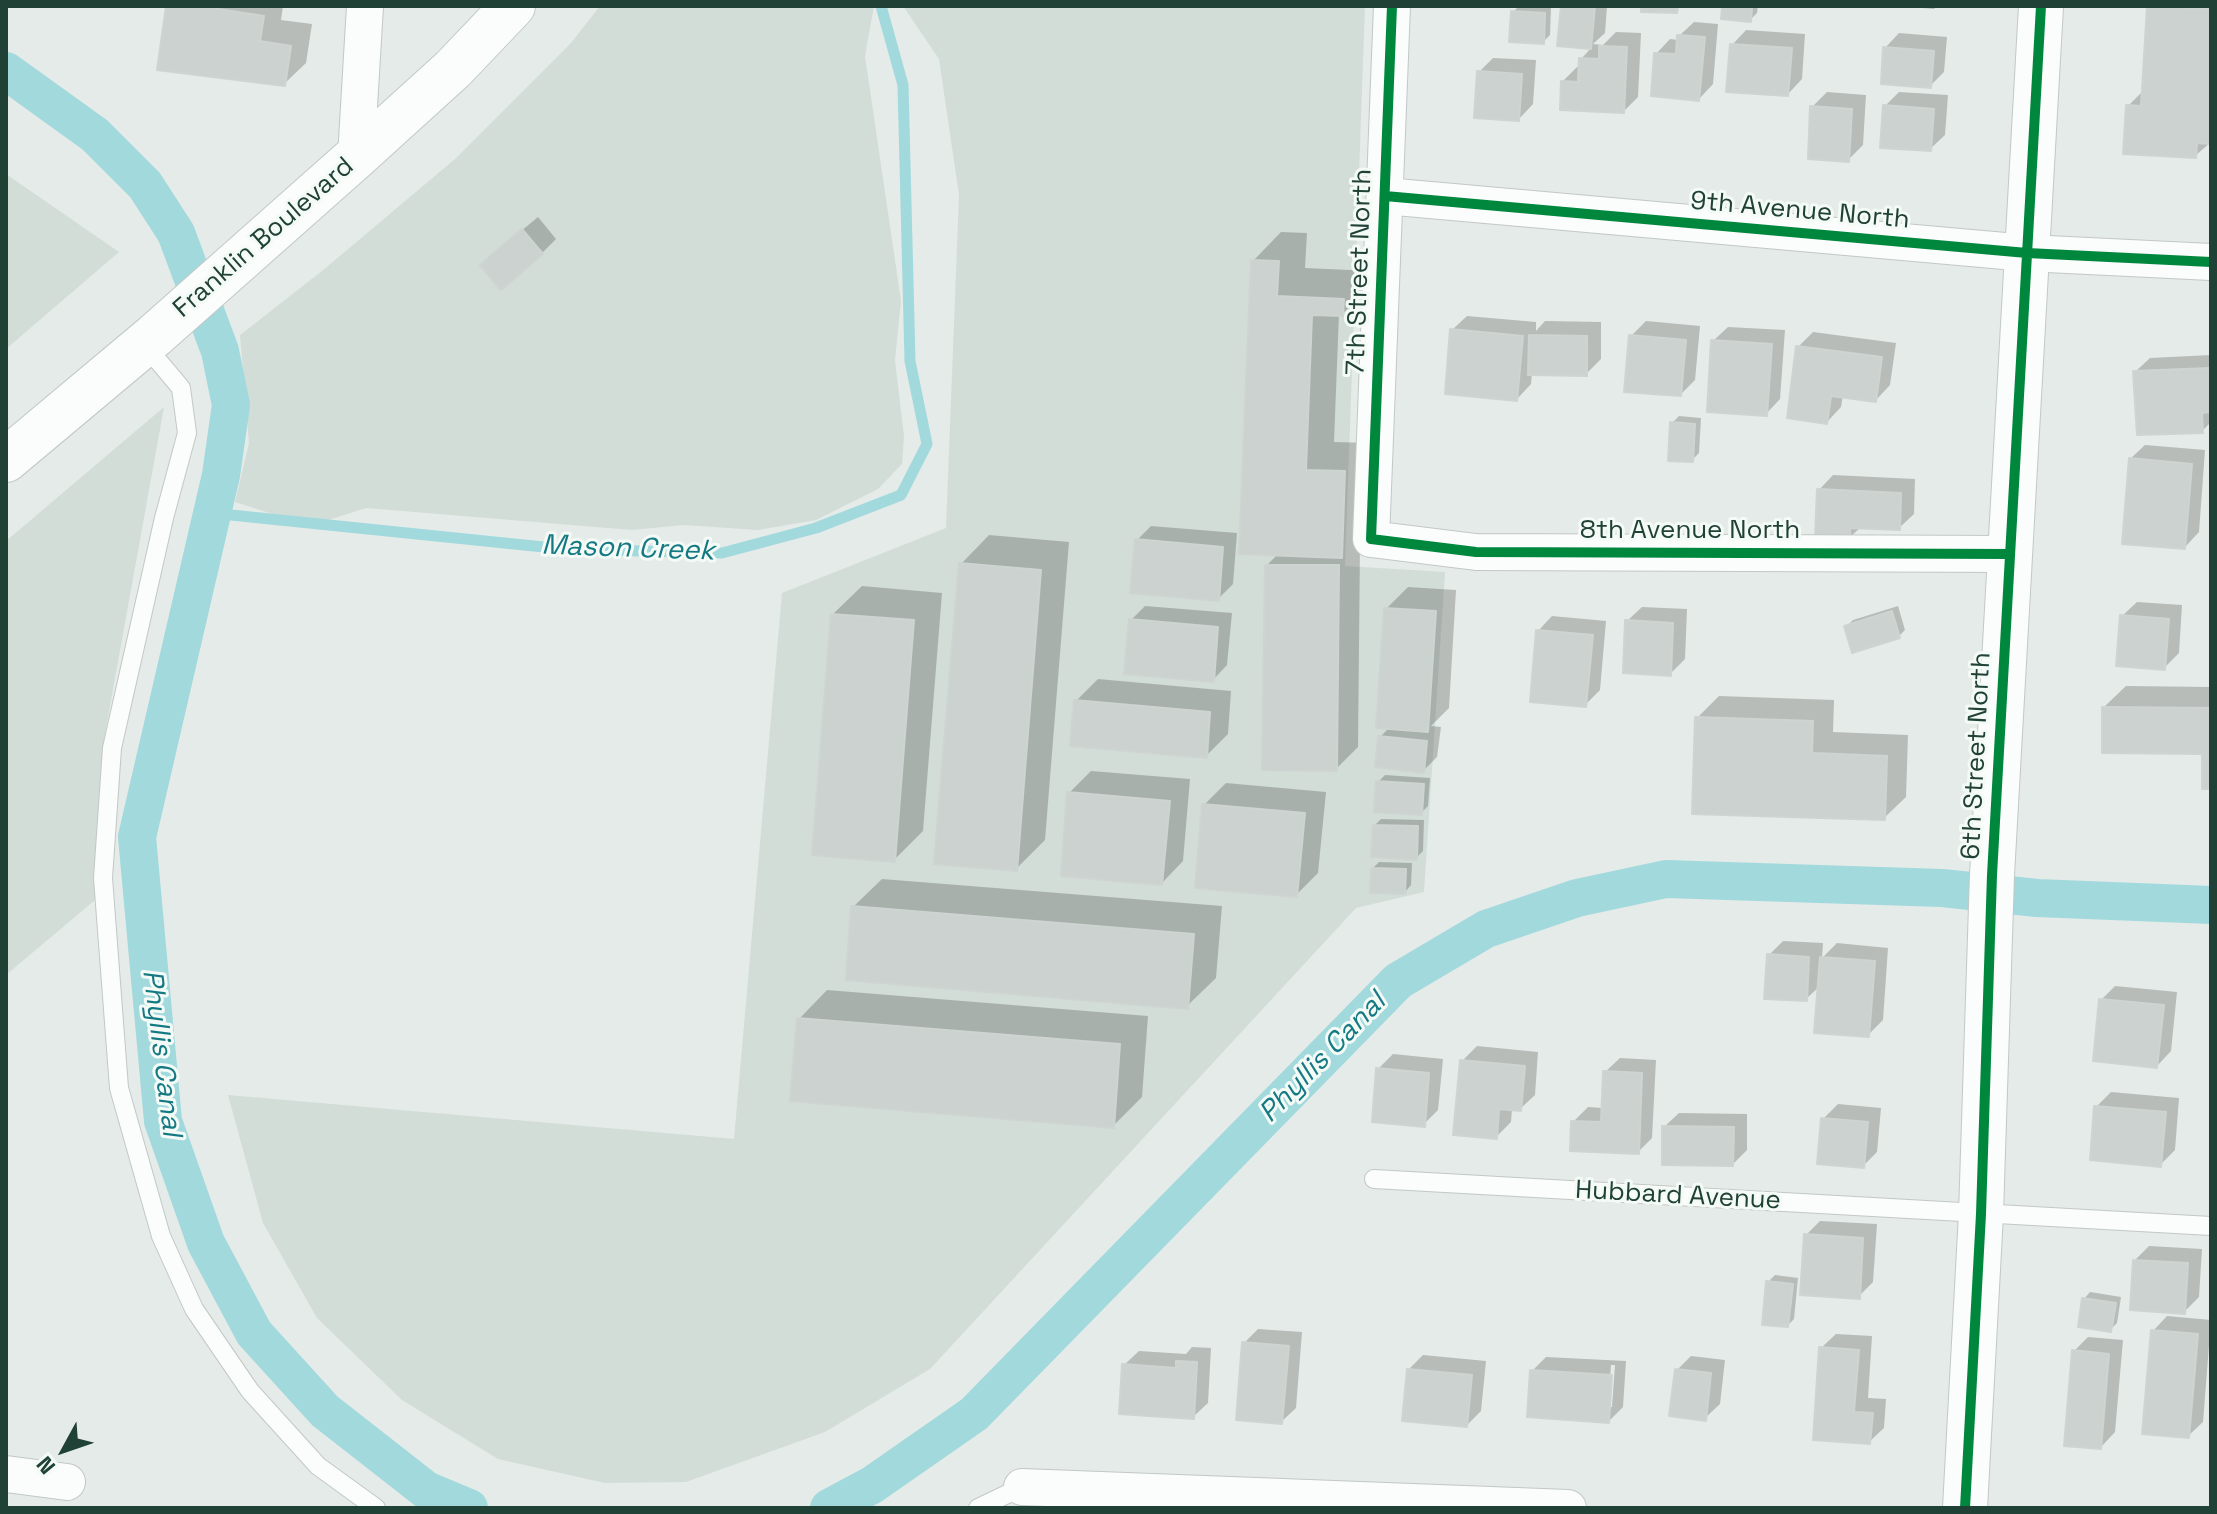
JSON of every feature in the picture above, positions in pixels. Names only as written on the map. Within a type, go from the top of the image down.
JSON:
[{"type":"street","points":[[356,157],[365,6]]},
{"type":"street","name":"Franklin Boulevard","points":[[6,460],[149,340],[356,157],[453,69],[513,6]]},
{"type":"street","name":"7th Street North","points":[[1371,539],[1392,6]]},
{"type":"street","name":"6th Street North","points":[[1965,1508],[1981,1214],[1989,931],[2041,6]]},
{"type":"street","name":"9th Avenue North","points":[[1385,196],[2027,253],[2211,262]]},
{"type":"street","name":"8th Avenue North","points":[[1371,539],[1476,552],[2010,554]]},
{"type":"street","points":[[6,1474],[67,1482]]},
{"type":"street","points":[[1022,1487],[1568,1508]]},
{"type":"lane","points":[[149,340],[181,388],[187,433],[164,518],[112,748],[103,878],[119,1088],[161,1236],[194,1309],[250,1391],[318,1466],[376,1508]]},
{"type":"lane","name":"Hubbard Avenue","points":[[1374,1179],[1981,1214]]},
{"type":"lane","points":[[1981,1214],[2211,1226]]},
{"type":"lane","points":[[978,1508],[1022,1487]]},
{"type":"shaded area","points":[[600,6],[874,6],[865,56],[901,301],[895,360],[904,436],[902,464],[878,489],[816,520],[758,530],[684,525],[632,530],[366,508],[310,526],[235,502],[249,443],[240,335],[322,271],[455,159],[571,43]]},
{"type":"shaded area","points":[[903,6],[1365,6],[1345,566],[1445,572],[1424,892],[1356,908],[930,1369],[825,1432],[686,1482],[605,1483],[498,1459],[402,1400],[317,1318],[263,1223],[228,1095],[734,1139],[782,593],[946,528],[959,195],[939,59]]},
{"type":"shaded area","points":[[6,174],[119,252],[6,349]]},
{"type":"shaded area","points":[[164,407],[104,739],[95,900],[6,975],[6,541]]},
{"type":"building","points":[[166,6],[199,6],[264,16],[260,41],[291,46],[285,86],[157,70]]},
{"type":"building","points":[[1561,6],[1595,6],[1591,49],[1557,46]]},
{"type":"building","points":[[1641,6],[1678,6],[1677,13],[1641,12]]},
{"type":"building","points":[[1722,6],[1752,6],[1751,22],[1721,19]]},
{"type":"building","points":[[2147,6],[2211,9],[2211,144],[2197,143],[2196,158],[2123,154],[2126,105],[2141,106]]},
{"type":"building","points":[[1511,11],[1545,13],[1544,44],[1509,42]]},
{"type":"building","points":[[1677,35],[1705,37],[1699,101],[1651,96],[1654,53],[1676,54]]},
{"type":"building","points":[[1730,44],[1792,48],[1788,96],[1726,92]]},
{"type":"building","points":[[1599,46],[1627,47],[1624,113],[1560,110],[1561,81],[1578,82],[1579,58],[1599,59]]},
{"type":"building","points":[[1883,47],[1934,51],[1931,88],[1881,84]]},
{"type":"building","points":[[1477,71],[1522,74],[1519,121],[1474,118]]},
{"type":"building","points":[[1883,105],[1934,109],[1931,151],[1880,148]]},
{"type":"building","points":[[1810,106],[1852,109],[1849,162],[1808,159]]},
{"type":"building","points":[[522,229],[543,254],[501,290],[480,265]]},
{"type":"building","points":[[1251,260],[1279,261],[1277,296],[1344,299],[1343,316],[1312,315],[1306,470],[1345,471],[1342,558],[1239,554]]},
{"type":"building","points":[[1450,329],[1523,336],[1517,401],[1445,394]]},
{"type":"building","points":[[1529,335],[1587,336],[1587,376],[1528,375]]},
{"type":"building","points":[[1629,335],[1686,340],[1681,396],[1624,392]]},
{"type":"building","points":[[1711,340],[1772,344],[1767,416],[1707,412]]},
{"type":"building","points":[[1796,346],[1882,357],[1876,402],[1831,396],[1827,424],[1787,418]]},
{"type":"building","points":[[2211,368],[2211,412],[2202,413],[2203,433],[2137,435],[2133,371]]},
{"type":"building","points":[[1670,422],[1695,424],[1693,462],[1668,461]]},
{"type":"building","points":[[2129,458],[2192,464],[2185,549],[2122,544]]},
{"type":"building","points":[[1817,489],[1901,493],[1900,530],[1850,528],[1850,540],[1815,539]]},
{"type":"building","points":[[1135,539],[1223,547],[1219,601],[1130,593]]},
{"type":"building","points":[[959,563],[1041,570],[1017,871],[934,864]]},
{"type":"building","points":[[1265,565],[1339,565],[1337,771],[1262,770]]},
{"type":"building","points":[[1384,608],[1436,611],[1428,732],[1376,728]]},
{"type":"building","points":[[1892,611],[1900,638],[1852,653],[1844,626]]},
{"type":"building","points":[[831,614],[914,620],[895,862],[812,855]]},
{"type":"building","points":[[2120,615],[2169,619],[2165,670],[2116,666]]},
{"type":"building","points":[[1129,619],[1218,627],[1214,682],[1124,674]]},
{"type":"building","points":[[1625,620],[1673,623],[1671,676],[1623,673]]},
{"type":"building","points":[[1536,630],[1593,635],[1586,707],[1530,702]]},
{"type":"building","points":[[1074,700],[1210,712],[1207,758],[1070,746]]},
{"type":"building","points":[[2102,707],[2211,708],[2211,789],[2202,789],[2202,754],[2102,753]]},
{"type":"building","points":[[1695,717],[1813,721],[1812,753],[1887,756],[1885,820],[1692,814]]},
{"type":"building","points":[[1378,736],[1427,741],[1424,773],[1375,767]]},
{"type":"building","points":[[1376,781],[1424,784],[1422,815],[1374,812]]},
{"type":"building","points":[[1067,792],[1170,801],[1162,885],[1061,876]]},
{"type":"building","points":[[1202,804],[1305,813],[1297,897],[1195,888]]},
{"type":"building","points":[[1373,825],[1418,826],[1417,860],[1371,857]]},
{"type":"building","points":[[1371,868],[1406,869],[1405,894],[1370,893]]},
{"type":"building","points":[[851,906],[1194,934],[1188,1009],[846,980]]},
{"type":"building","points":[[1767,954],[1809,957],[1807,1001],[1764,999]]},
{"type":"building","points":[[1820,957],[1875,961],[1869,1037],[1814,1033]]},
{"type":"building","points":[[2099,999],[2164,1005],[2157,1068],[2093,1061]]},
{"type":"building","points":[[797,1018],[1120,1044],[1114,1128],[790,1101]]},
{"type":"building","points":[[1460,1060],[1525,1066],[1521,1111],[1499,1109],[1497,1139],[1453,1135]]},
{"type":"building","points":[[1376,1068],[1429,1073],[1425,1127],[1372,1122]]},
{"type":"building","points":[[1603,1071],[1642,1073],[1639,1154],[1570,1151],[1571,1121],[1601,1122]]},
{"type":"building","points":[[2094,1106],[2166,1112],[2161,1167],[2090,1160]]},
{"type":"building","points":[[1821,1118],[1868,1122],[1864,1168],[1817,1164]]},
{"type":"building","points":[[1662,1126],[1734,1127],[1733,1166],[1662,1165]]},
{"type":"building","points":[[1804,1234],[1863,1238],[1860,1299],[1800,1295]]},
{"type":"building","points":[[2133,1260],[2188,1263],[2185,1314],[2130,1310]]},
{"type":"building","points":[[1766,1281],[1793,1284],[1788,1327],[1762,1325]]},
{"type":"building","points":[[2082,1298],[2116,1303],[2111,1332],[2078,1327]]},
{"type":"building","points":[[2151,1330],[2198,1334],[2189,1438],[2142,1434]]},
{"type":"building","points":[[1242,1342],[1289,1346],[1282,1424],[1236,1420]]},
{"type":"building","points":[[1819,1347],[1859,1350],[1854,1412],[1873,1413],[1870,1444],[1813,1440]]},
{"type":"building","points":[[2072,1350],[2109,1354],[2101,1449],[2064,1446]]},
{"type":"building","points":[[1176,1361],[1197,1362],[1194,1419],[1119,1414],[1122,1364],[1176,1368]]},
{"type":"building","points":[[1407,1369],[1472,1375],[1467,1427],[1402,1421]]},
{"type":"building","points":[[1675,1369],[1711,1373],[1706,1421],[1669,1416]]},
{"type":"building","points":[[1530,1370],[1612,1375],[1609,1423],[1527,1417]]},
{"type":"waterway","name":"Mason Creek","points":[[231,515],[563,549],[722,553],[816,528],[901,495],[927,444],[910,361],[903,85],[881,6]]},
{"type":"waterway","name":"Phyllis Canal","points":[[6,71],[95,135],[145,185],[176,233],[220,351],[231,405],[221,475],[137,837],[163,1121],[206,1243],[254,1333],[325,1411],[426,1490],[469,1508]]},
{"type":"waterway","name":"Phyllis Canal","points":[[829,1508],[872,1485],[974,1414],[1398,981],[1486,929],[1577,898],[1666,879],[1942,888],[2037,898],[2211,905]]},
{"type":"cycle path","points":[[1392,6],[1371,539],[1476,552],[2010,554]]},
{"type":"cycle path","points":[[1965,1508],[1981,1214],[1992,875],[2041,6]]},
{"type":"cycle path","points":[[1385,196],[2027,253],[2211,262]]}]
